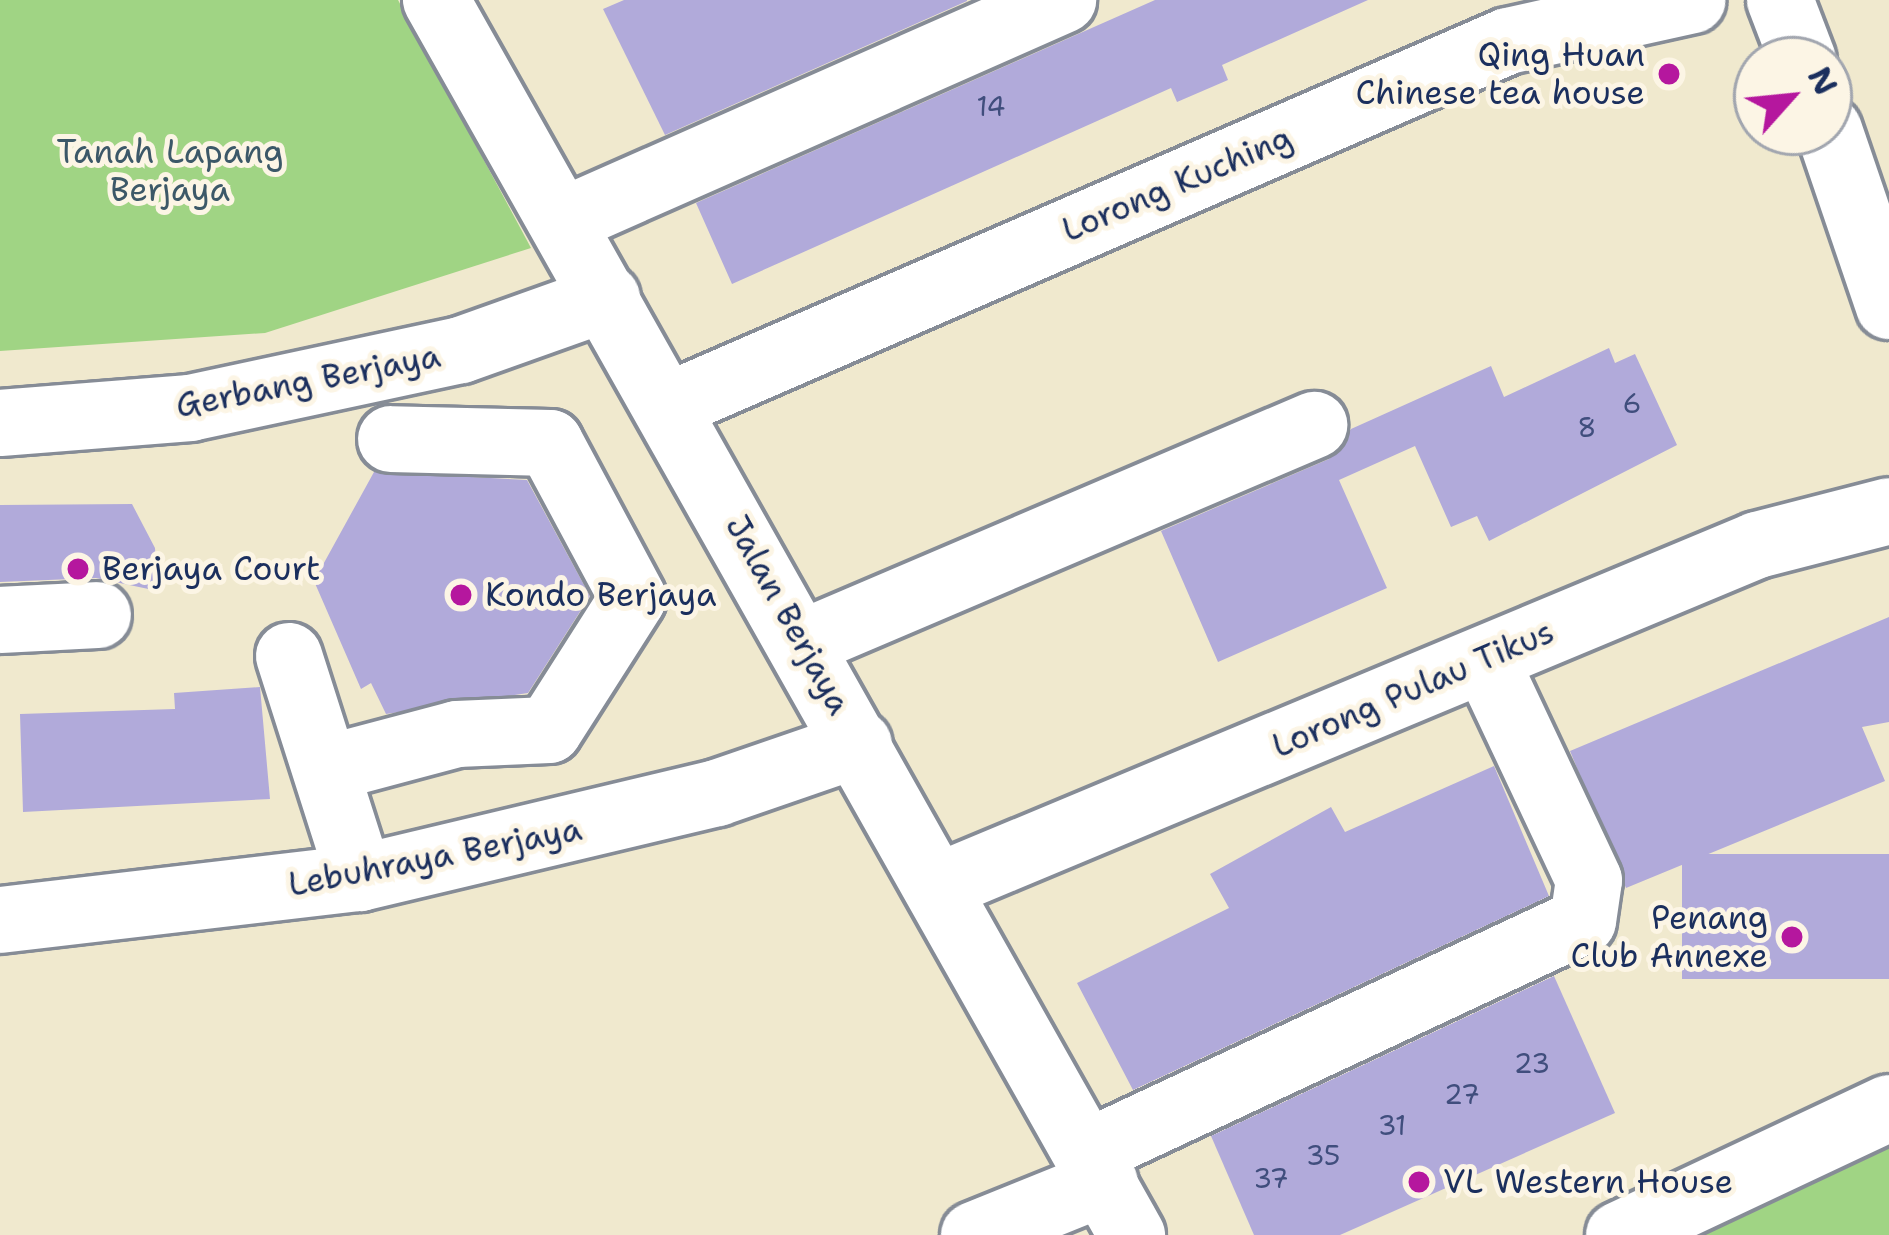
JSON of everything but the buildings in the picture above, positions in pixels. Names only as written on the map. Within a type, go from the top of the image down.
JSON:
[{"type":"street","name":"Jalan Berjaya","points":[[436,0],[673,404],[1108,1190]]},
{"type":"street","name":"Lorong Kuching","points":[[673,404],[1498,20],[1693,0]]},
{"type":"street","points":[[1780,0],[1794,36]]},
{"type":"street","points":[[562,221],[1022,8]]},
{"type":"street","points":[[1838,156],[1889,306]]},
{"type":"street","name":"Gerbang Berjaya","points":[[0,423],[190,408],[460,350],[607,298]]},
{"type":"street","points":[[803,643],[1314,425]]},
{"type":"street","points":[[329,768],[458,734],[549,730],[633,598],[550,443],[392,439]]},
{"type":"street","name":"Lorong Pulau Tikus","points":[[942,885],[1757,545],[1889,511]]},
{"type":"street","points":[[0,620],[98,615]]},
{"type":"street","points":[[290,656],[360,878]]},
{"type":"street","points":[[974,1235],[1108,1190],[1583,920],[1589,880],[1485,659]]},
{"type":"street","name":"Lebuhraya Berjaya","points":[[0,920],[360,878],[717,793],[859,743]]},
{"type":"street","points":[[1648,1228],[1889,1108]]},
{"type":"green space","name":"Tanah Lapang Berjaya","points":[[0,0],[398,0],[531,248],[265,333],[0,351]]},
{"type":"green space","points":[[1889,1130],[1889,1235],[1690,1235]]},
{"type":"place","name":"Qing Huan Chinese tea house","points":[[1669,74]]},
{"type":"place","name":"Berjaya Court","points":[[78,569]]},
{"type":"place","name":"Kondo Berjaya","points":[[461,595]]},
{"type":"place","name":"Penang Club Annexe","points":[[1792,937]]},
{"type":"place","name":"VL Western House","points":[[1419,1182]]}]
